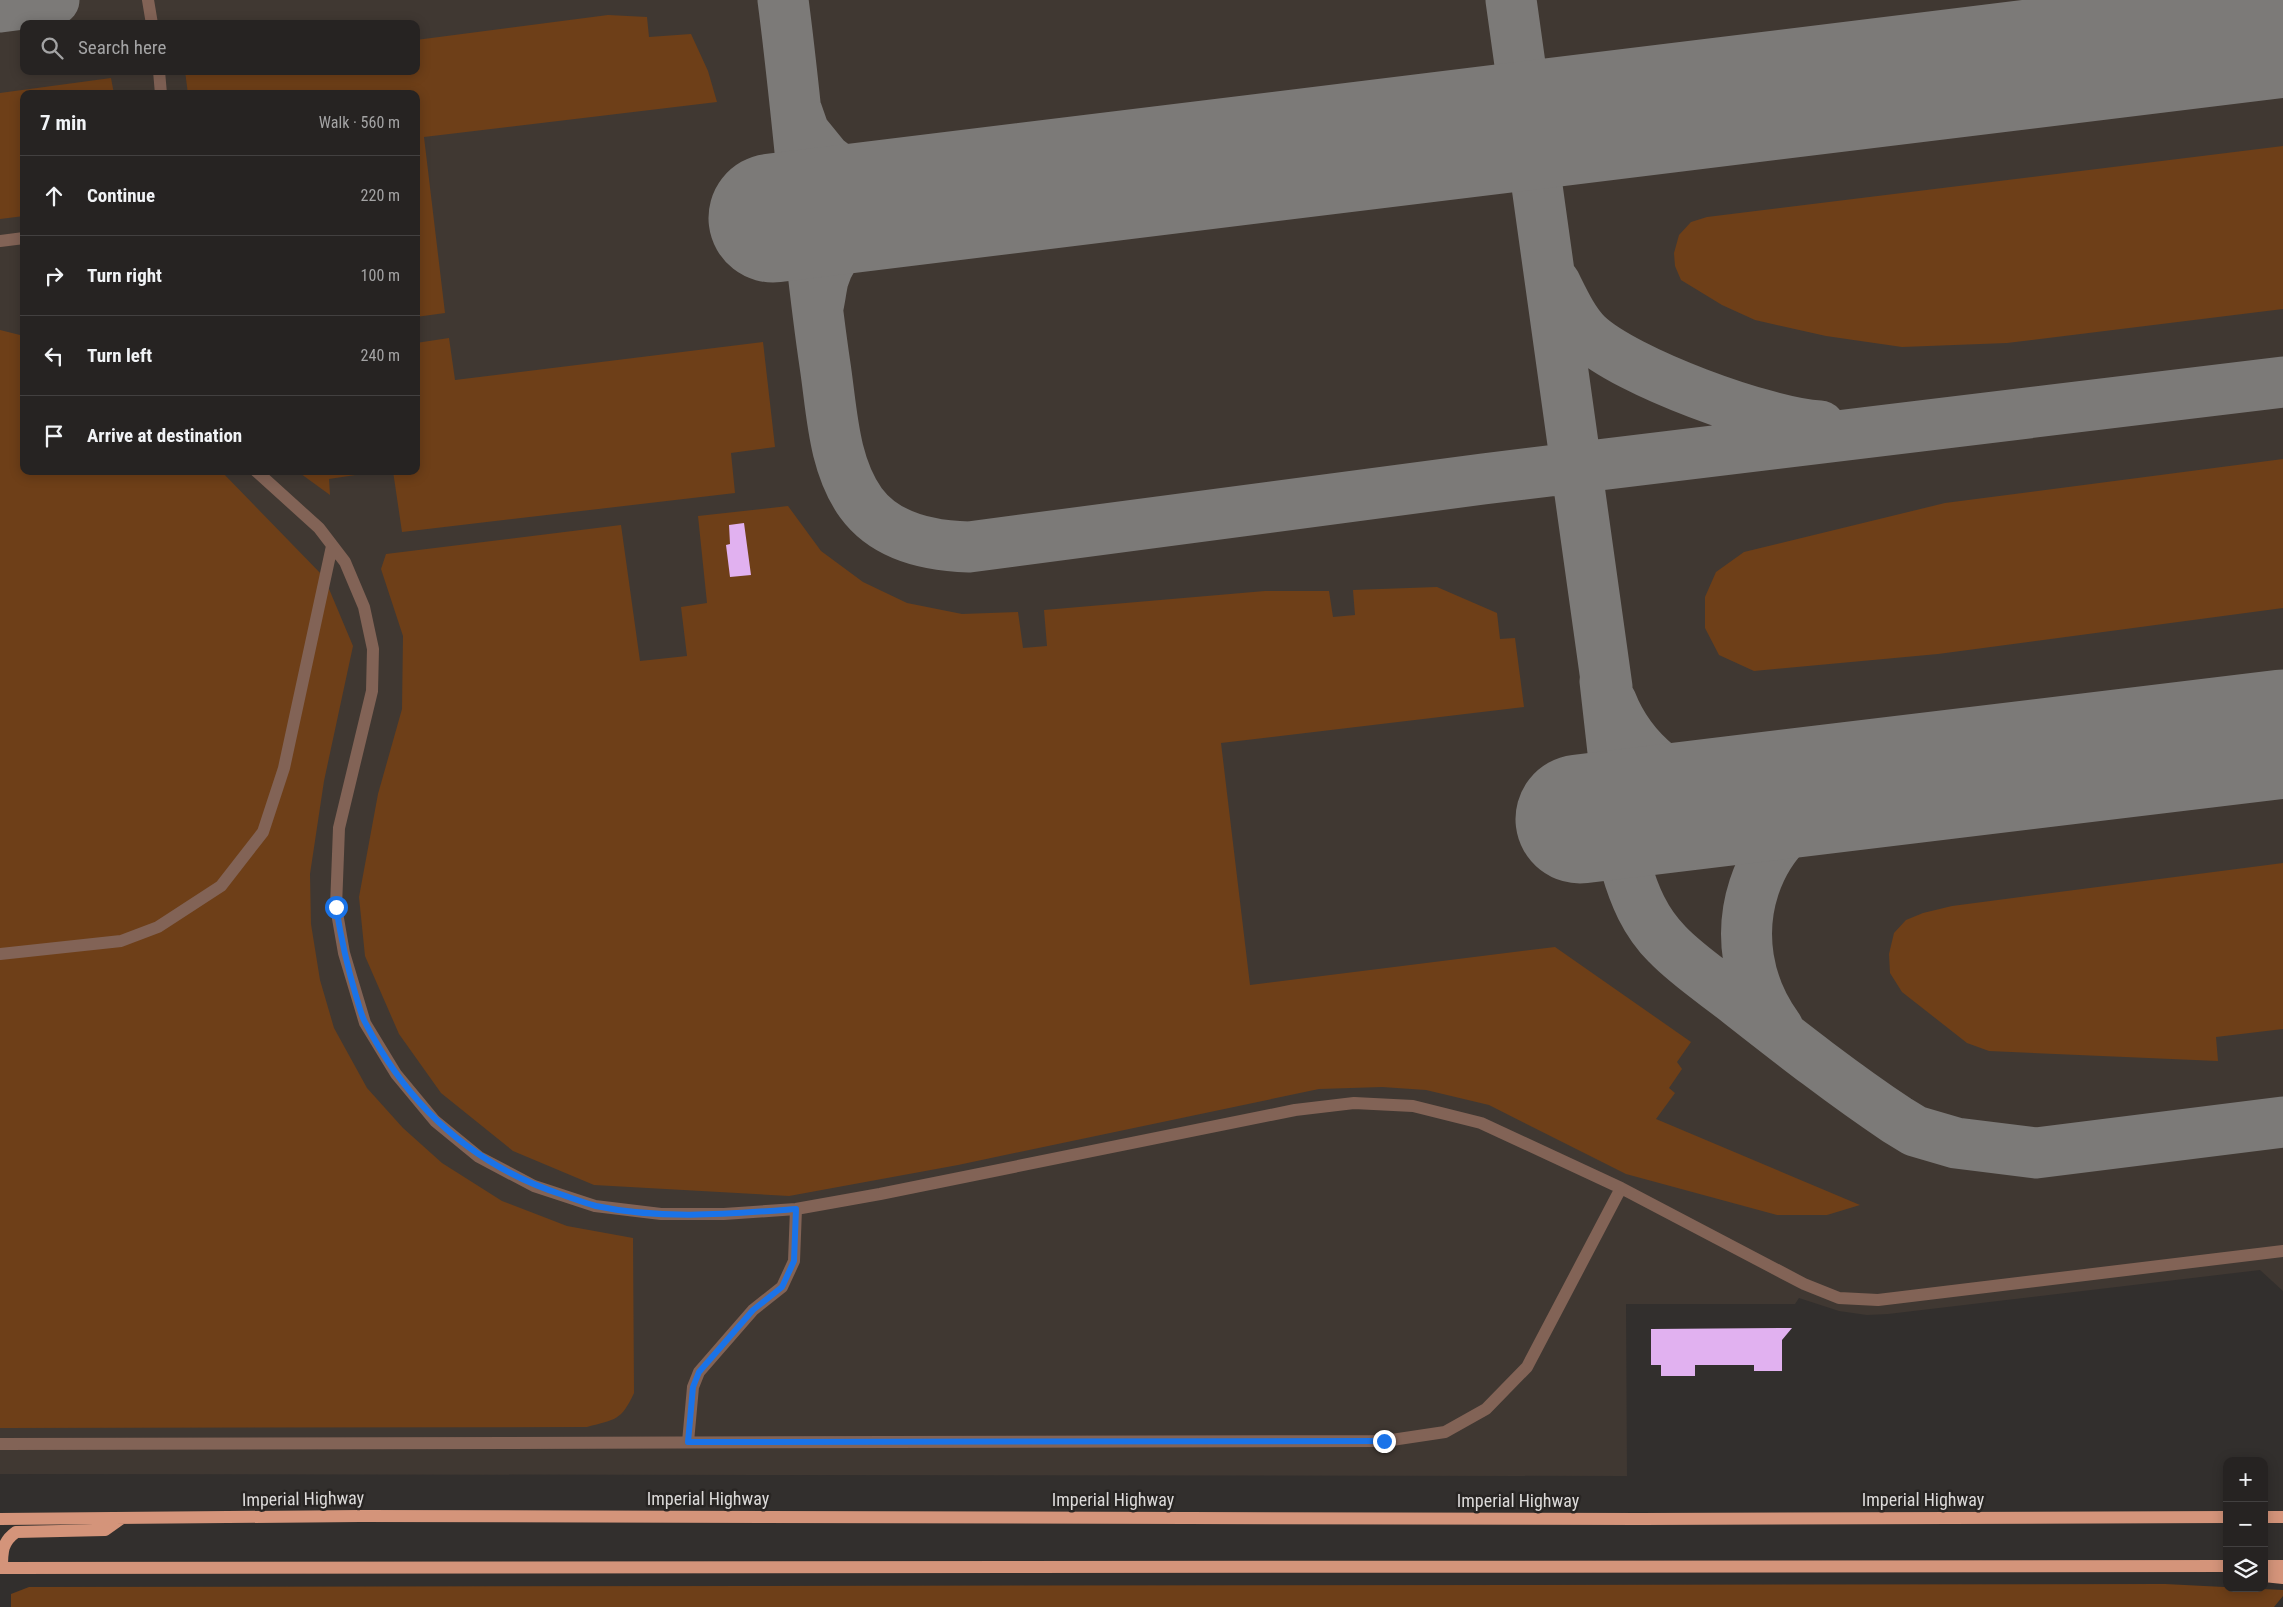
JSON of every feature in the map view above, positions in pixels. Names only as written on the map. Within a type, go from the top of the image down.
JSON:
[{"type":"main road","name":"Imperial Highway","points":[[0,1519],[360,1516],[1601,1519],[2223,1517]]},
{"type":"main road","points":[[2268,1517],[2283,1517]]},
{"type":"main road","points":[[122,1518],[106,1530],[16,1532],[7,1539],[2,1551],[1,1568],[2223,1566]]},
{"type":"main road","points":[[2198,1566],[2223,1570]]},
{"type":"main road","points":[[2268,1566],[2283,1566]]},
{"type":"main road","points":[[2268,1576],[2283,1578]]},
{"type":"lane","points":[[148,0],[151,20]]},
{"type":"lane","points":[[159,75],[160,90]]},
{"type":"lane","points":[[0,241],[20,238]]},
{"type":"lane","points":[[260,475],[319,528],[345,562],[364,608],[373,649],[372,691],[339,828],[336,907],[344,954],[365,1023],[396,1074],[435,1121],[479,1157],[534,1186],[595,1206],[661,1214],[724,1214],[796,1209],[880,1194],[1296,1110],[1354,1103],[1414,1106],[1482,1123],[1621,1188],[1804,1284],[1839,1298],[1878,1300],[2283,1251]]},
{"type":"lane","points":[[0,954],[121,941],[158,927],[221,886],[263,832],[284,768],[332,546]]},
{"type":"lane","points":[[0,1444],[1384,1441],[1445,1432],[1486,1408],[1527,1368],[1621,1188]]},
{"type":"lane","points":[[688,1442],[693,1387],[699,1372],[753,1310],[782,1287],[794,1261],[796,1209]]},
{"type":"shaded area","points":[[0,0],[2283,0],[2283,1291],[2260,1270],[1888,1314],[1867,1315],[1839,1311],[1799,1298],[1795,1304],[1626,1304],[1627,1476],[0,1474]]},
{"type":"shaded area","points":[[608,15],[647,17],[649,37],[691,34],[708,71],[717,102],[424,137],[445,313],[420,316],[420,90],[187,90],[186,75],[420,75],[420,39]]},
{"type":"shaded area","points":[[111,78],[113,90],[22,90]]},
{"type":"shaded area","points":[[20,90],[20,216],[0,219],[0,93]]},
{"type":"shaded area","points":[[2283,146],[2283,309],[2007,343],[1902,347],[1826,336],[1755,320],[1722,305],[1681,280],[1675,266],[1674,253],[1679,235],[1691,222],[1707,217]]},
{"type":"shaded area","points":[[0,330],[20,335],[20,475],[225,475],[324,577],[353,646],[324,781],[310,874],[311,924],[320,980],[334,1028],[367,1088],[403,1128],[442,1163],[502,1201],[567,1226],[633,1238],[634,1393],[625,1409],[616,1418],[587,1427],[0,1428]]},
{"type":"shaded area","points":[[449,338],[455,380],[763,342],[775,447],[731,453],[735,493],[402,532],[394,475],[420,475],[420,342]]},
{"type":"shaded area","points":[[2283,459],[2283,608],[1938,654],[1754,671],[1719,655],[1705,628],[1705,597],[1716,572],[1744,552],[1945,503]]},
{"type":"shaded area","points":[[302,475],[356,475],[329,479],[330,495]]},
{"type":"shaded area","points":[[788,506],[821,551],[863,582],[907,603],[962,614],[1018,612],[1023,648],[1047,646],[1044,610],[1265,591],[1329,591],[1333,617],[1355,615],[1353,590],[1437,587],[1497,613],[1500,639],[1515,638],[1524,707],[1221,743],[1250,985],[1555,947],[1691,1042],[1677,1062],[1682,1069],[1669,1088],[1675,1093],[1656,1119],[1860,1205],[1827,1215],[1777,1215],[1626,1174],[1489,1105],[1426,1090],[1382,1087],[1319,1089],[958,1165],[789,1196],[594,1185],[513,1151],[441,1093],[399,1034],[365,956],[359,897],[378,794],[402,709],[403,636],[381,569],[386,554],[621,525],[640,661],[687,656],[681,607],[707,603],[698,516]]},
{"type":"shaded area","points":[[2283,863],[2283,1029],[2216,1037],[2218,1061],[1989,1051],[1967,1043],[1902,992],[1890,973],[1889,954],[1894,933],[1906,920],[1923,913],[1952,906]]},
{"type":"shaded area","points":[[2165,1584],[2223,1587],[2223,1592],[2283,1590],[2283,1596],[2274,1607],[11,1607],[11,1594],[29,1587]]},
{"type":"building","points":[[744,523],[751,575],[730,577],[726,545],[730,544],[729,525]]},
{"type":"building","points":[[1792,1328],[1782,1340],[1782,1371],[1754,1371],[1754,1365],[1695,1365],[1695,1376],[1661,1376],[1661,1365],[1651,1365],[1651,1329]]},
{"type":"taxiway","points":[[0,7],[54,0]]},
{"type":"taxiway","points":[[783,0],[819,320],[832,419],[839,454],[852,488],[871,515],[896,532],[924,542],[969,547],[1483,479],[2283,382]]},
{"type":"taxiway","points":[[1511,0],[1607,687]]},
{"type":"taxiway","points":[[797,112],[804,132],[826,159],[851,178],[877,192],[910,201]]},
{"type":"taxiway","points":[[818,307],[823,280],[828,266],[846,241],[870,222],[910,201]]},
{"type":"taxiway","points":[[1555,283],[1565,304],[1587,335],[1632,364],[1664,379],[1733,406],[1796,423],[1820,426]]},
{"type":"taxiway","points":[[1605,681],[1626,867],[1637,898],[1652,927],[1675,952],[1693,967],[1818,1064],[1897,1120],[1915,1131],[1956,1143],[2036,1153],[2283,1122]]},
{"type":"taxiway","points":[[1611,701],[1619,719],[1643,751],[1675,777],[1693,786],[1712,792],[1745,796],[1775,794],[1850,783]]},
{"type":"taxiway","points":[[1778,1028],[1759,994],[1748,958],[1747,922],[1754,887],[1769,855],[1792,828],[1822,806],[1859,791],[2087,759]]},
{"type":"runway","points":[[773,218],[2283,33]]},
{"type":"runway","points":[[1580,819],[2283,734]]},
{"type":"route","points":[[336,907],[344,954],[365,1023],[396,1074],[435,1121],[479,1157],[534,1186],[595,1206],[661,1214],[724,1214],[796,1209],[794,1261],[782,1287],[753,1310],[699,1372],[693,1387],[688,1442],[1384,1441]]}]
